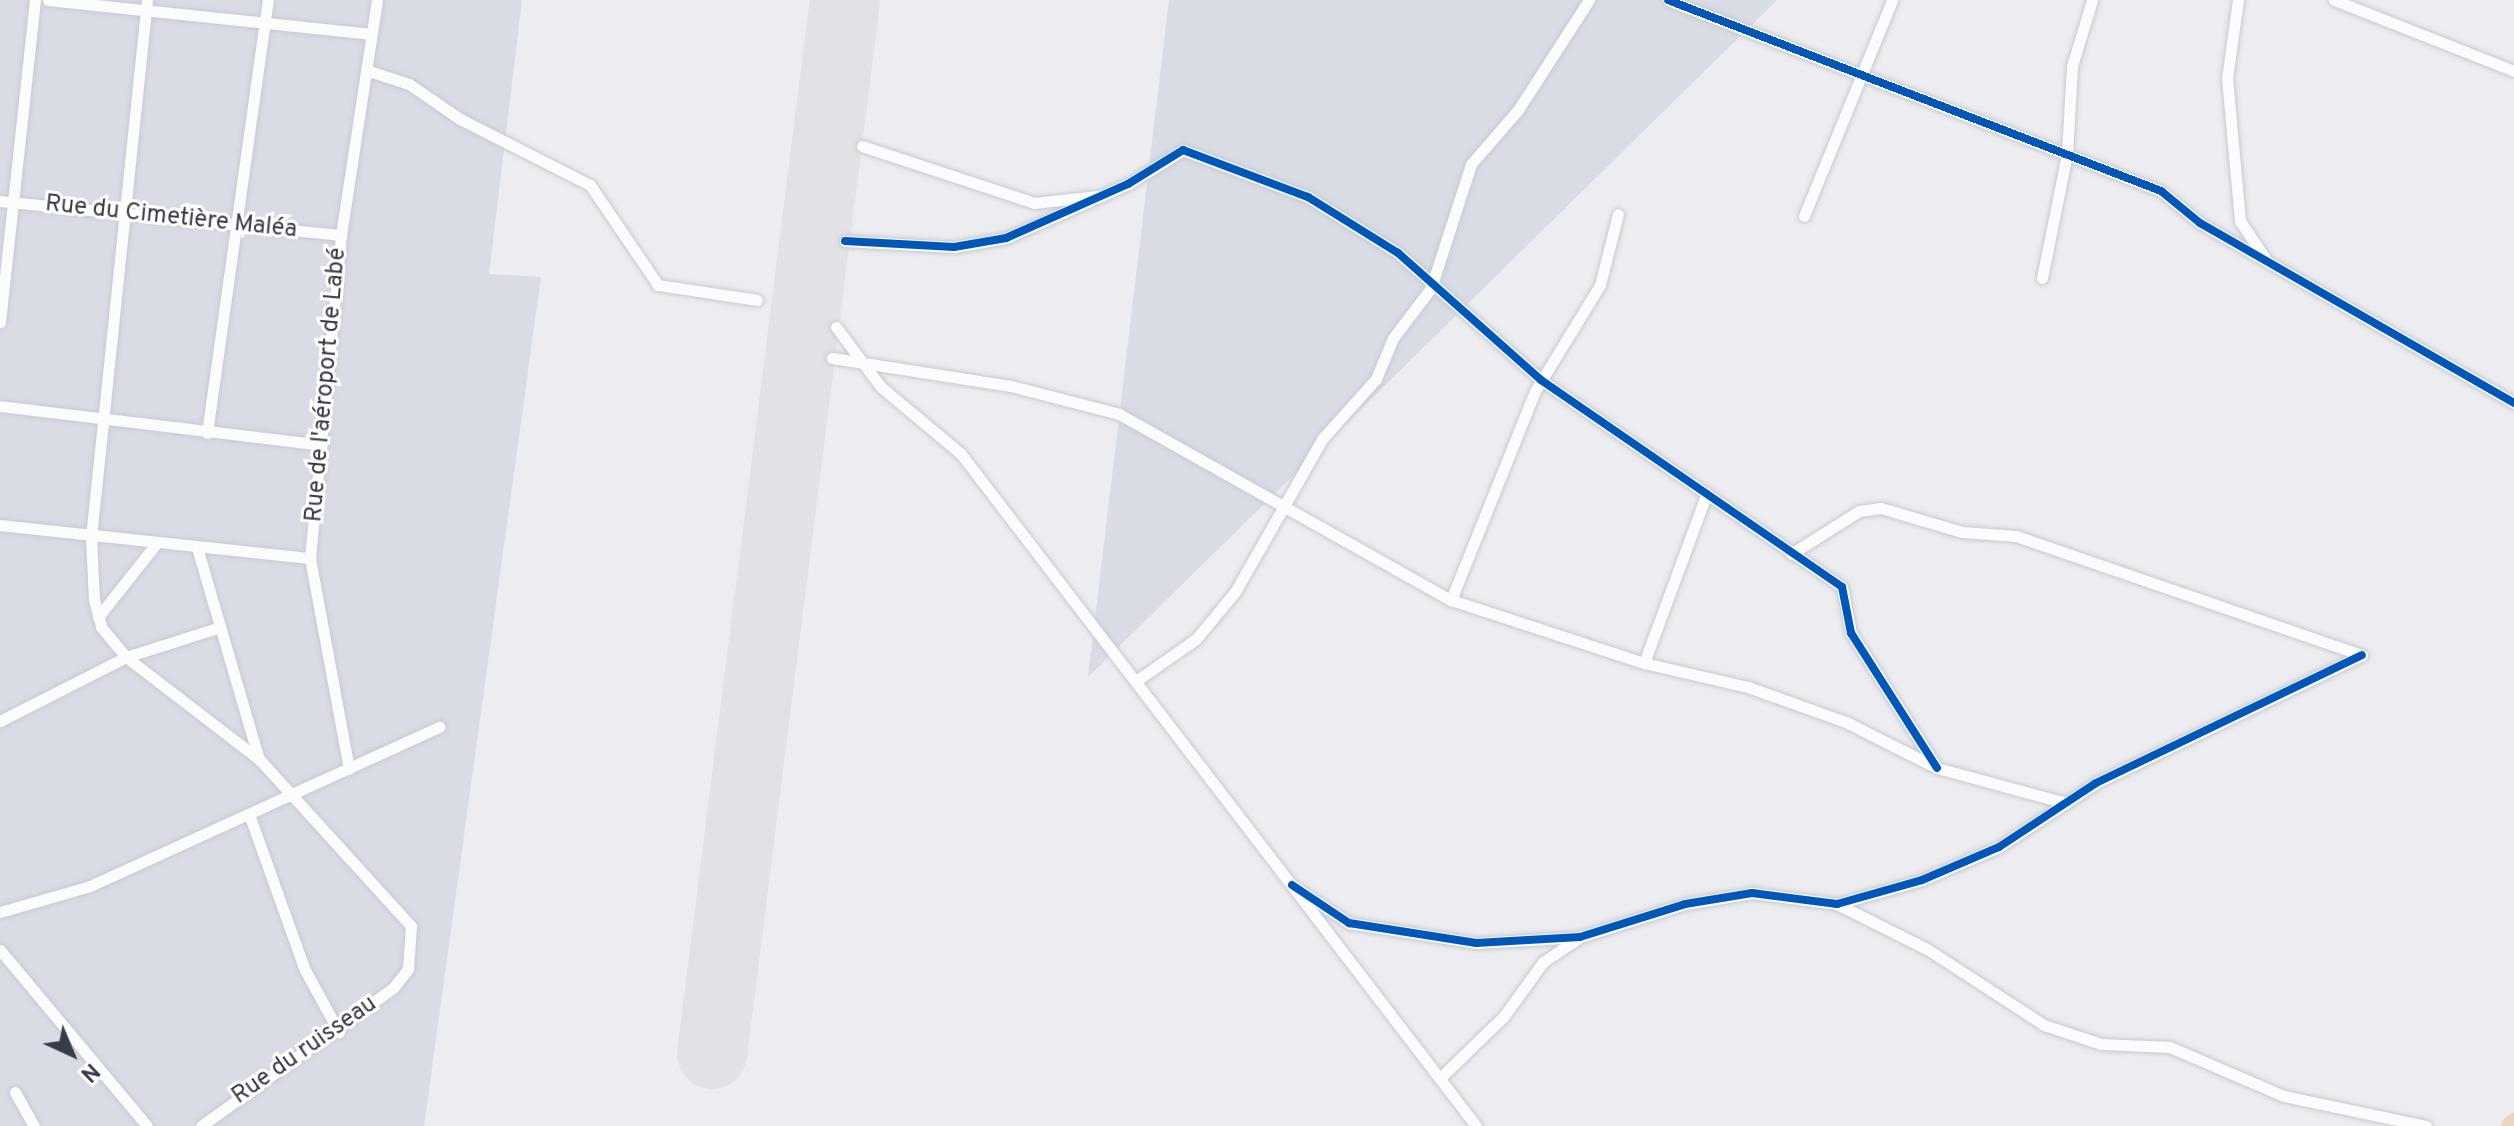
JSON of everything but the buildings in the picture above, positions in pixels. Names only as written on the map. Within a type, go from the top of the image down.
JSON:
[{"type":"street","points":[[0,322],[35,0]]},
{"type":"street","points":[[48,0],[147,5],[264,23],[371,34]]},
{"type":"street","points":[[207,433],[268,0]]},
{"type":"street","name":"Rue de l'aéroport de Labé","points":[[349,769],[310,558],[341,235],[377,0]]},
{"type":"street","points":[[1136,681],[1196,639],[1235,592],[1323,438],[1376,379],[1393,338],[1431,288],[1471,164],[1518,110],[1589,0]]},
{"type":"street","points":[[1668,0],[2161,191],[2268,262],[2514,403]]},
{"type":"street","points":[[1804,216],[1865,77],[1892,0]]},
{"type":"street","points":[[2042,278],[2067,154],[2072,66],[2092,0]]},
{"type":"street","points":[[2238,0],[2227,78],[2240,221],[2268,262]]},
{"type":"street","points":[[2334,0],[2514,71]]},
{"type":"street","points":[[147,5],[91,537],[98,617],[126,657],[259,759],[292,794]]},
{"type":"street","points":[[366,70],[409,84],[460,119],[590,185],[658,285],[757,300]]},
{"type":"street","points":[[862,146],[1034,203],[1102,196]]},
{"type":"street","points":[[845,241],[983,243],[1102,196],[1183,150],[1308,197],[1398,253],[1431,288],[1541,380],[1705,498],[1842,587],[1851,633],[1937,768]]},
{"type":"street","name":"Rue du Cimetière Maléa","points":[[0,201],[341,235]]},
{"type":"street","points":[[1451,600],[1541,380],[1600,285],[1618,214]]},
{"type":"street","points":[[836,327],[861,361],[961,454],[1476,1126]]},
{"type":"street","points":[[832,358],[1011,386],[1119,414],[1281,509],[1451,600],[1644,663],[1748,687],[1846,722],[1937,768],[2066,803]]},
{"type":"street","points":[[0,406],[322,445]]},
{"type":"street","points":[[1644,663],[1705,498]]},
{"type":"street","points":[[1791,554],[1859,511],[1881,508],[1962,532],[2016,536],[2362,655],[2066,803],[1999,847],[1922,880],[1837,904]]},
{"type":"street","points":[[0,525],[198,551],[310,558]]},
{"type":"street","points":[[98,617],[155,545]]},
{"type":"street","points":[[198,551],[259,759]]},
{"type":"street","points":[[0,721],[126,657],[220,627]]},
{"type":"street","points":[[0,912],[90,886],[439,727]]},
{"type":"street","name":"Rue du ruisseau","points":[[201,1126],[339,1032],[408,969],[411,926],[292,794]]},
{"type":"street","points":[[249,814],[305,970],[339,1032]]},
{"type":"street","points":[[1292,885],[1349,923],[1413,938],[1580,937]]},
{"type":"street","points":[[1440,1078],[1504,1016],[1543,962],[1580,937],[1685,904],[1752,893],[1837,904],[1927,949],[2044,1025],[2101,1044],[2170,1047],[2284,1096],[2426,1126]]},
{"type":"street","points":[[3,958],[147,1126]]},
{"type":"street","points":[[15,1092],[34,1126]]},
{"type":"shaded area","points":[[0,0],[522,0],[489,274],[541,277],[424,1126],[0,1126]]},
{"type":"shaded area","points":[[1169,0],[1777,0],[1088,677]]},
{"type":"waterway","points":[[2510,1126],[2514,1122]]},
{"type":"runway","points":[[712,1054],[845,0]]},
{"type":"cycle path","points":[[1668,0],[2161,191],[2200,223],[2514,403]]},
{"type":"cycle path","points":[[845,241],[954,247],[1006,238],[1128,184],[1183,150],[1308,197],[1398,253],[1541,380],[1842,587],[1851,633],[1937,768]]},
{"type":"cycle path","points":[[1292,885],[1349,923],[1476,943],[1580,937],[1685,904],[1752,893],[1837,904],[1922,880],[1999,847],[2096,783],[2362,655]]}]
